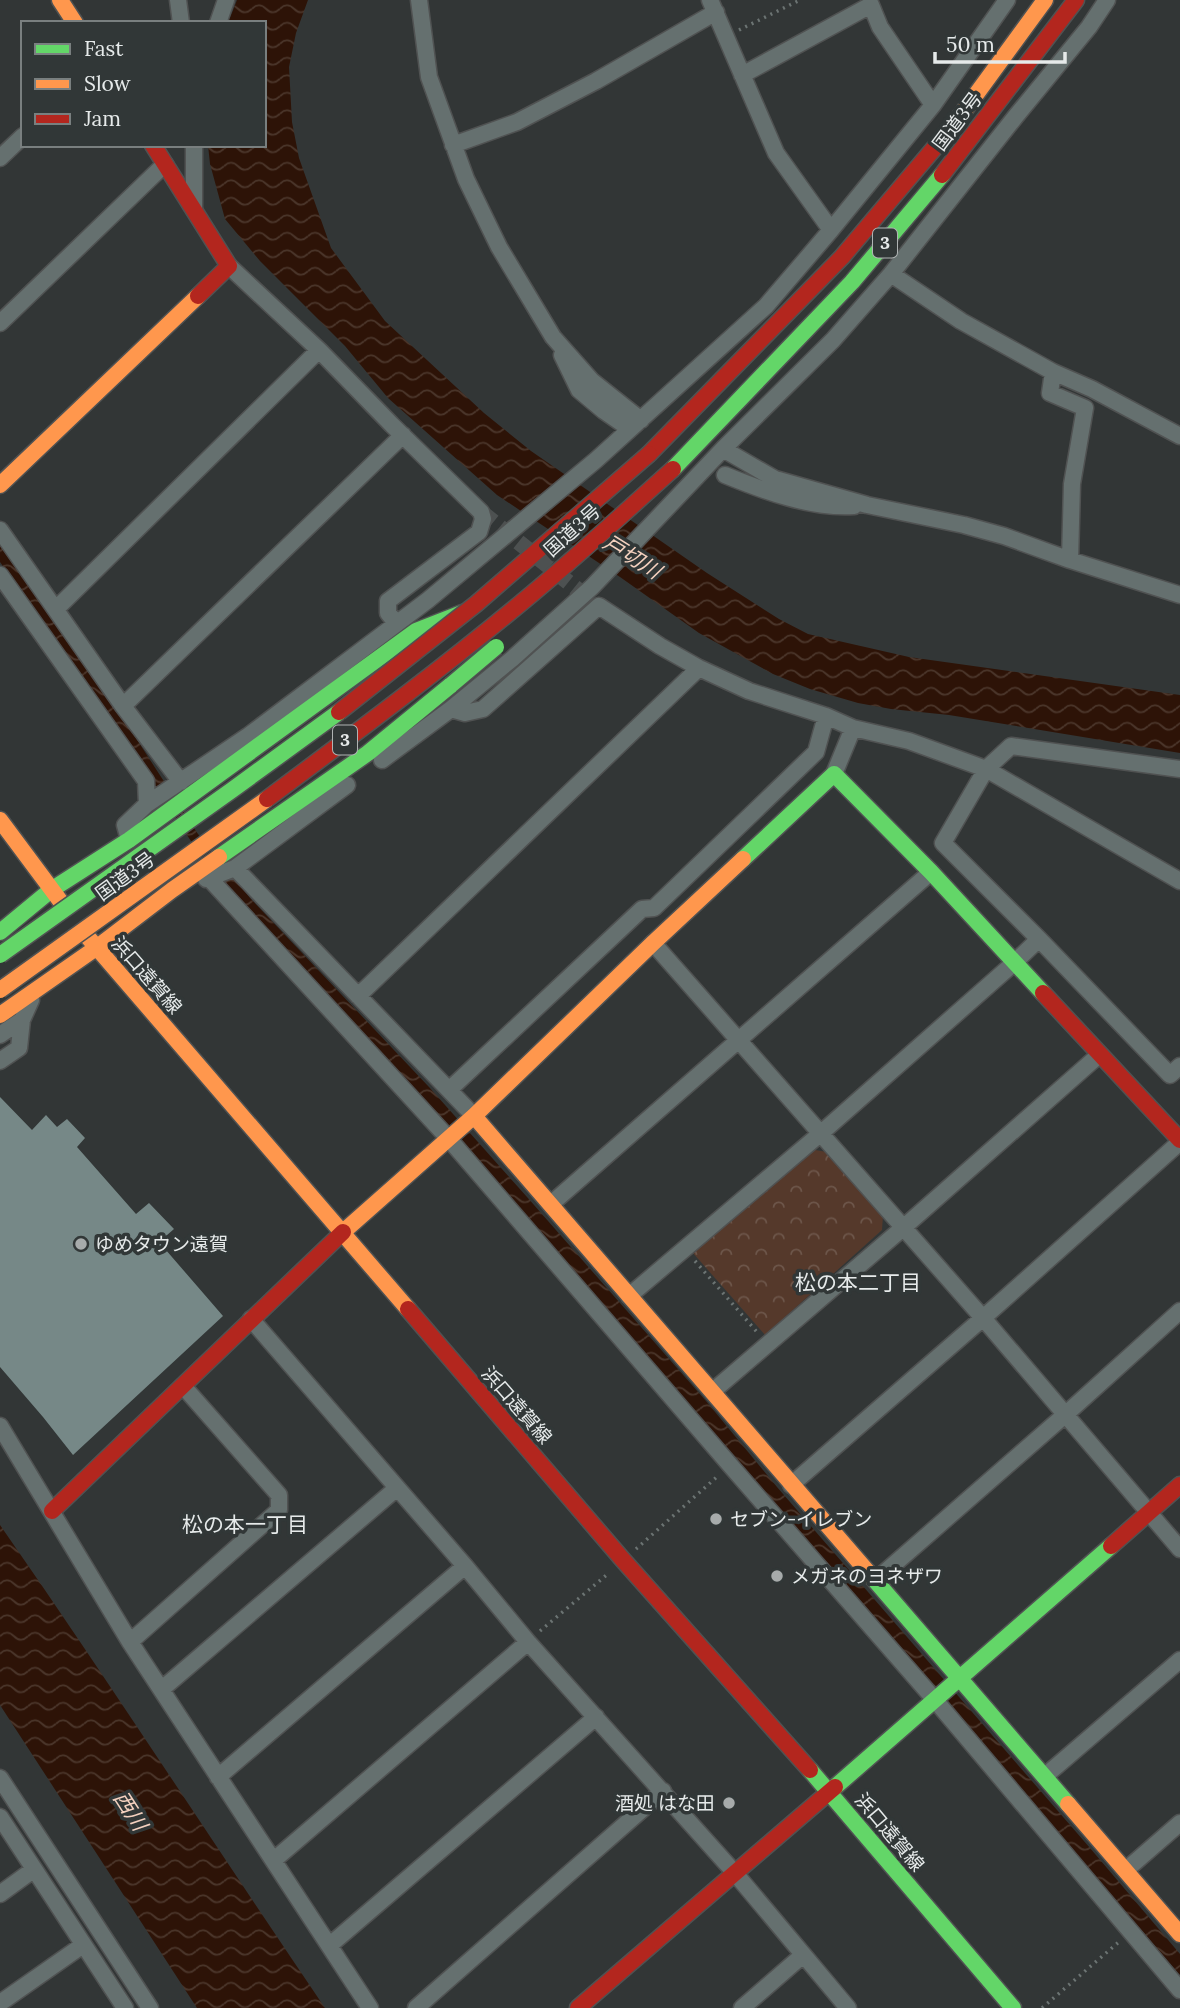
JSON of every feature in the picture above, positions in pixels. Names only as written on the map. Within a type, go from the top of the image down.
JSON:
[{"type":"main road","points":[[60,0],[74,21]]},
{"type":"main road","name":"国道3号","points":[[0,955],[370,688],[528,562],[649,454],[842,257],[945,137],[1045,0]]},
{"type":"main road","name":"国道3号","points":[[0,989],[246,815],[365,725],[516,608],[667,474],[860,272],[953,162],[1076,0]]},
{"type":"main road","points":[[0,485],[229,266],[154,147]]},
{"type":"main road","points":[[535,612],[563,587],[667,474]]},
{"type":"main road","points":[[0,932],[51,890],[129,840],[416,631],[467,611]]},
{"type":"main road","points":[[0,1015],[368,753],[508,638]]},
{"type":"main road","points":[[52,1511],[342,1233],[474,1116],[653,943],[834,774],[1015,962],[1180,1141]]},
{"type":"main road","name":"浜口遠賀線","points":[[0,820],[96,948],[1013,2008]]},
{"type":"main road","points":[[474,1116],[1180,1934]]},
{"type":"main road","points":[[578,2008],[1180,1485]]},
{"type":"street","points":[[178,0],[181,21]]},
{"type":"street","points":[[219,21],[226,0]]},
{"type":"street","points":[[419,0],[429,77],[466,179],[499,247],[553,337],[634,423]]},
{"type":"street","points":[[129,840],[125,825],[147,804],[248,736],[428,600],[596,460],[766,306],[933,105],[1007,0]]},
{"type":"street","points":[[172,890],[234,868],[451,709],[512,659],[592,587],[723,449],[833,340],[891,274],[1089,27],[1107,0]]},
{"type":"street","points":[[742,75],[870,5],[880,27],[933,105]]},
{"type":"street","points":[[453,145],[517,122],[596,81],[713,6],[776,153],[831,230]]},
{"type":"street","points":[[0,158],[21,138]]},
{"type":"street","points":[[194,147],[194,211]]},
{"type":"street","points":[[0,323],[164,164]]},
{"type":"street","points":[[229,266],[320,350],[481,512],[483,519],[479,532],[388,601],[388,613],[396,623]]},
{"type":"street","points":[[891,274],[961,321],[1053,372],[1092,389],[1180,436]]},
{"type":"street","points":[[56,609],[320,350]]},
{"type":"street","points":[[1053,372],[1050,393],[1085,408],[1072,484],[1070,560]]},
{"type":"street","points":[[123,706],[403,435]]},
{"type":"street","points":[[723,449],[775,479],[867,505],[1004,536],[1180,595]]},
{"type":"street","points":[[725,475],[765,491],[835,508],[867,505]]},
{"type":"street","points":[[0,530],[123,706],[181,782]]},
{"type":"street","points":[[0,575],[146,781],[147,804]]},
{"type":"street","points":[[451,709],[466,713],[483,709],[599,606],[699,668],[748,691],[853,728],[909,741],[986,769],[1180,881]]},
{"type":"street","points":[[358,996],[699,668]]},
{"type":"street","points":[[449,1090],[642,909],[654,908],[816,752],[825,716]]},
{"type":"street","points":[[834,774],[853,728]]},
{"type":"street","points":[[1180,769],[1011,746],[986,769],[943,843],[1170,1075],[1180,1066]]},
{"type":"street","points":[[234,868],[474,1116]]},
{"type":"street","points":[[551,1204],[930,872]]},
{"type":"street","points":[[209,878],[449,1139],[935,1700],[1180,1990]]},
{"type":"street","points":[[629,1296],[820,1134],[1039,939]]},
{"type":"street","points":[[653,943],[904,1227],[1180,1549]]},
{"type":"street","points":[[0,1060],[19,1048],[22,1020],[35,991]]},
{"type":"street","points":[[0,1035],[22,1020]]},
{"type":"street","points":[[713,1391],[1099,1055]]},
{"type":"street","points":[[791,1485],[1180,1141]]},
{"type":"street","points":[[876,1580],[1180,1311]]},
{"type":"street","points":[[251,1319],[528,1642],[734,1872],[848,2008]]},
{"type":"street","points":[[130,1642],[279,1510],[279,1495],[183,1386]]},
{"type":"street","points":[[0,1426],[130,1642],[370,2008]]},
{"type":"street","points":[[162,1689],[397,1488]]},
{"type":"street","points":[[218,1777],[465,1566]]},
{"type":"street","points":[[274,1860],[528,1642]]},
{"type":"street","points":[[1045,1776],[1180,1660]]},
{"type":"street","points":[[330,1945],[596,1717]]},
{"type":"street","points":[[0,1778],[150,2008]]},
{"type":"street","points":[[416,2008],[663,1791]]},
{"type":"street","points":[[0,1817],[125,2008]]},
{"type":"street","points":[[1126,1870],[1180,1823]]},
{"type":"street","points":[[0,1894],[33,1870]]},
{"type":"street","points":[[0,2003],[83,1945]]},
{"type":"street","points":[[743,2008],[803,1955]]},
{"type":"path","points":[[725,35],[800,0]]},
{"type":"path","points":[[684,1249],[768,1344]]},
{"type":"path","points":[[528,1642],[730,1465]]},
{"type":"path","points":[[1042,2008],[1130,1932]]},
{"type":"green space","points":[[815,1150],[827,1152],[883,1215],[882,1230],[765,1335],[693,1253]]},
{"type":"water","name":"戸切川","points":[[237,0],[308,0],[296,33],[289,67],[292,122],[299,158],[331,248],[385,321],[484,413],[531,451],[707,573],[779,619],[808,634],[909,657],[1180,695],[1180,753],[949,715],[891,709],[810,689],[773,674],[699,633],[497,495],[388,398],[345,346],[260,261],[225,219],[210,164],[208,147],[266,147],[266,21],[229,21]]},
{"type":"water","points":[[0,543],[132,732],[198,834],[250,898],[429,1087],[706,1401],[1180,1954],[1180,1975],[632,1339],[489,1178],[222,888],[107,714],[0,562]]},
{"type":"water","name":"西川","points":[[0,1525],[325,2008],[197,2008],[0,1705]]},
{"type":"building","name":"ゆめタウン遠賀","points":[[0,1097],[32,1130],[46,1115],[57,1127],[67,1119],[85,1138],[77,1147],[136,1214],[149,1203],[174,1229],[159,1242],[223,1316],[73,1455],[0,1367]]},
{"type":"tunnel","points":[[481,512],[593,602]]},
{"type":"traffic: fast","points":[[673,469],[852,282],[942,175]]},
{"type":"traffic: fast","points":[[0,932],[51,890],[129,840],[416,631],[462,613]]},
{"type":"traffic: fast","points":[[451,685],[496,647]]},
{"type":"traffic: fast","points":[[219,857],[368,753],[451,685]]},
{"type":"traffic: fast","points":[[0,955],[339,712]]},
{"type":"traffic: fast","points":[[743,859],[834,774],[931,872],[1043,993]]},
{"type":"traffic: fast","points":[[835,1787],[1111,1546]]},
{"type":"traffic: fast","points":[[873,1578],[1068,1804]]},
{"type":"traffic: fast","points":[[810,1770],[1013,2008]]},
{"type":"traffic: slow","points":[[60,0],[74,21]]},
{"type":"traffic: slow","points":[[953,126],[1045,0]]},
{"type":"traffic: slow","points":[[0,485],[198,296]]},
{"type":"traffic: slow","points":[[0,990],[267,799]]},
{"type":"traffic: slow","points":[[0,820],[61,902]]},
{"type":"traffic: slow","points":[[0,1015],[219,857]]},
{"type":"traffic: slow","points":[[343,1232],[474,1116],[743,859]]},
{"type":"traffic: slow","points":[[86,935],[408,1309]]},
{"type":"traffic: slow","points":[[474,1116],[873,1578]]},
{"type":"traffic: slow","points":[[1068,1804],[1180,1934]]},
{"type":"traffic: jam","points":[[942,175],[1076,0]]},
{"type":"traffic: jam","points":[[649,454],[842,257],[953,126]]},
{"type":"traffic: jam","points":[[154,147],[229,266],[198,296]]},
{"type":"traffic: jam","points":[[339,712],[476,604],[649,454]]},
{"type":"traffic: jam","points":[[267,799],[501,620],[673,469]]},
{"type":"traffic: jam","points":[[1043,993],[1180,1140]]},
{"type":"traffic: jam","points":[[52,1511],[343,1232]]},
{"type":"traffic: jam","points":[[408,1309],[623,1560],[810,1770]]},
{"type":"traffic: jam","points":[[1111,1546],[1180,1485]]},
{"type":"traffic: jam","points":[[578,2008],[835,1787]]},
{"type":"place","name":"ゆめタウン遠賀","points":[[81,1244]]},
{"type":"place","name":"セブン-イレブン","points":[[716,1519]]},
{"type":"place","name":"メガネのヨネザワ","points":[[777,1576]]},
{"type":"place","name":"酒処 はな田","points":[[729,1803]]},
{"type":"district","name":"松の本二丁目","points":[[858,1283]]},
{"type":"district","name":"松の本一丁目","points":[[245,1525]]}]
